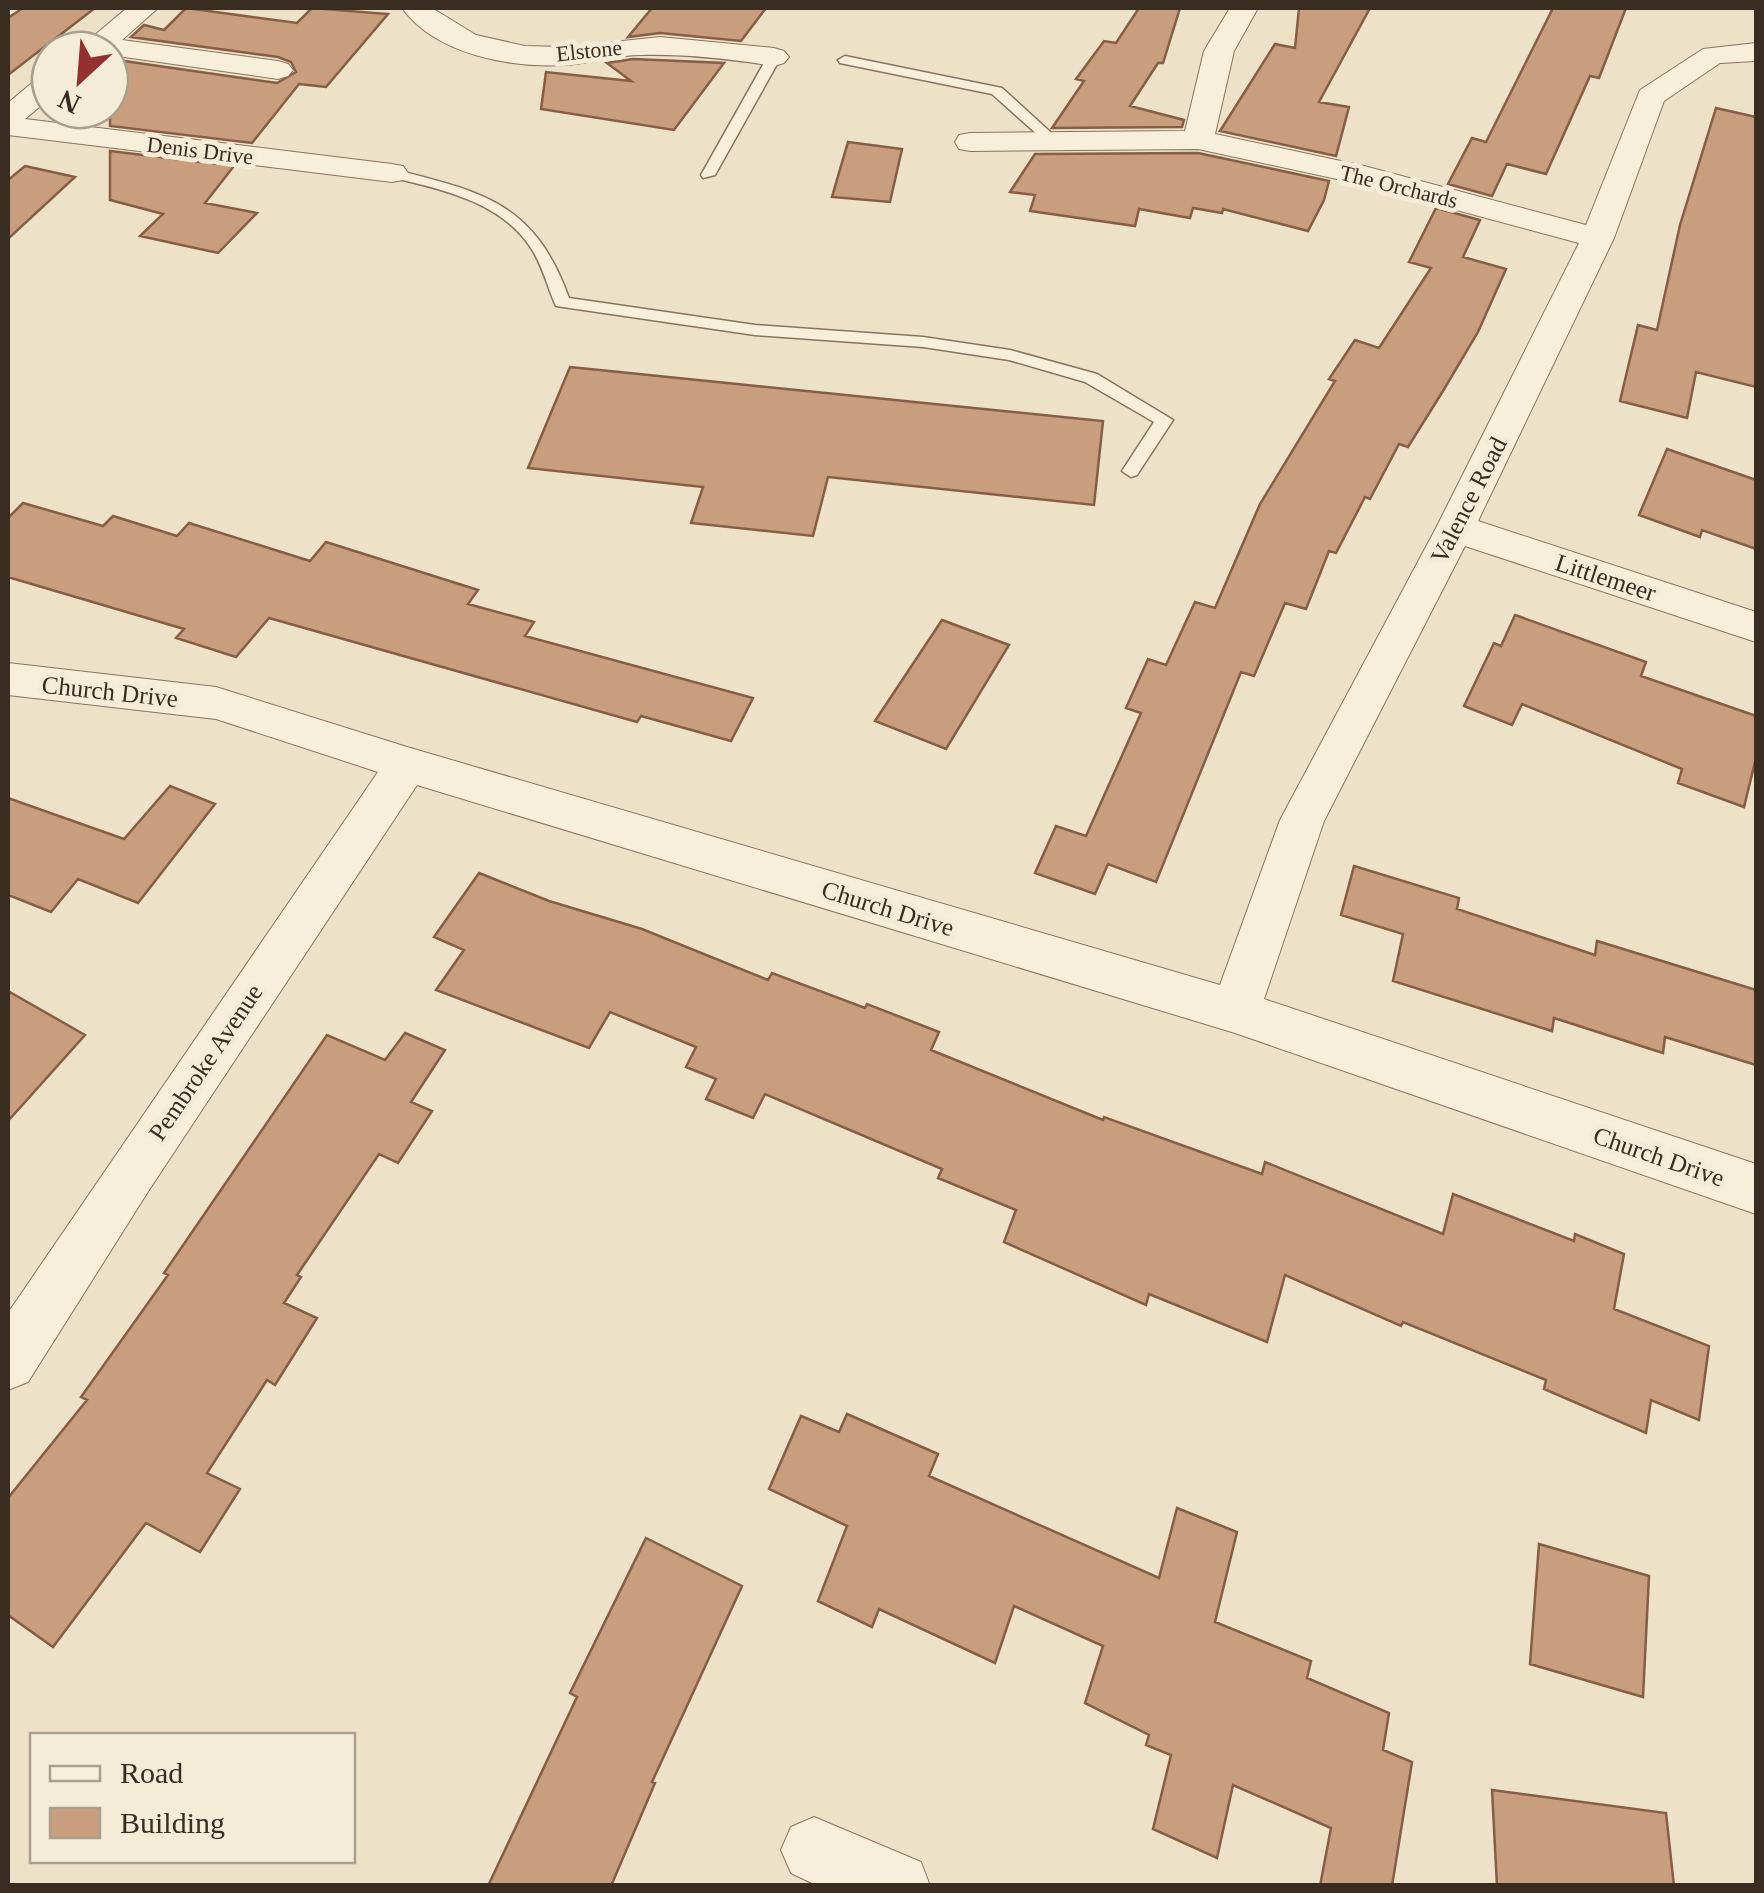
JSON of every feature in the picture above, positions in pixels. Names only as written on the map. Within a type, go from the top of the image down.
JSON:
[{"type":"street","points":[[117,30],[144,8]]},
{"type":"street","name":"Elstone","points":[[416,8],[436,28],[464,41],[505,52],[565,56],[638,46],[710,46],[774,57]]},
{"type":"street","points":[[1198,140],[1219,51],[1244,8]]},
{"type":"street","points":[[130,52],[278,70]]},
{"type":"street","name":"Valence Road","points":[[1235,1011],[1302,820],[1455,528],[1598,238],[1651,96],[1713,55],[1756,52]]},
{"type":"street","name":"Denis Drive","points":[[12,112],[392,173]]},
{"type":"street","name":"The Orchards","points":[[970,142],[1198,140],[1364,175],[1598,238]]},
{"type":"street","name":"Littlemeer","points":[[1455,528],[1756,627]]},
{"type":"street","name":"Church Drive","points":[[8,679],[216,703],[407,764],[1235,1011],[1756,1189]]},
{"type":"street","name":"Pembroke Avenue","points":[[8,1362],[130,1172],[407,764]]},
{"type":"street","points":[[814,1850],[897,1886]]},
{"type":"lane","points":[[708,175],[774,57]]},
{"type":"lane","points":[[846,60],[997,91],[1052,140]]},
{"type":"lane","points":[[392,173],[472,194],[515,216],[542,254],[562,302],[755,330],[923,342],[1010,355],[1091,378],[1164,420],[1132,471]]},
{"type":"building","points":[[23,8],[95,8],[66,30],[30,30],[30,58],[8,75],[8,18]]},
{"type":"building","points":[[186,8],[297,23],[312,8],[388,14],[326,87],[299,84],[252,143],[130,128],[130,62],[277,83],[296,72],[291,62],[278,57],[131,37],[144,25],[164,30]]},
{"type":"building","points":[[652,8],[766,8],[741,41],[660,33],[628,37]]},
{"type":"building","points":[[1139,8],[1180,8],[1163,63],[1158,63],[1130,106],[1184,120],[1182,127],[1052,128],[1084,81],[1076,79],[1104,41],[1116,43]]},
{"type":"building","points":[[1299,8],[1370,8],[1319,102],[1349,107],[1336,156],[1220,131],[1275,44],[1295,48]]},
{"type":"building","points":[[1553,8],[1626,8],[1599,78],[1590,76],[1546,174],[1507,164],[1492,196],[1448,184],[1472,138],[1486,142]]},
{"type":"building","points":[[633,59],[724,63],[674,130],[541,109],[546,72],[631,81],[607,63]]},
{"type":"building","points":[[1716,108],[1756,117],[1756,387],[1696,372],[1687,418],[1620,401],[1638,325],[1657,330],[1680,225]]},
{"type":"building","points":[[848,142],[902,149],[890,202],[832,197]]},
{"type":"building","points":[[110,151],[234,166],[205,203],[257,213],[218,253],[140,236],[163,214],[110,200]]},
{"type":"building","points":[[1198,153],[1329,181],[1308,231],[1223,209],[1222,213],[1193,208],[1190,218],[1139,209],[1135,226],[1030,211],[1035,195],[1010,192],[1035,154]]},
{"type":"building","points":[[25,166],[75,177],[8,239],[8,180]]},
{"type":"building","points":[[1436,208],[1480,220],[1463,257],[1506,269],[1478,332],[1408,447],[1399,444],[1336,553],[1329,551],[1306,609],[1285,603],[1254,676],[1241,672],[1156,882],[1108,864],[1095,894],[1035,873],[1056,826],[1086,836],[1141,713],[1126,708],[1148,659],[1166,665],[1195,602],[1215,608],[1260,504],[1335,381],[1329,379],[1355,340],[1379,348],[1431,268],[1409,262]]},
{"type":"building","points":[[570,367],[1103,421],[1094,505],[828,477],[813,536],[691,523],[703,487],[528,468]]},
{"type":"building","points":[[1667,449],[1756,480],[1756,549],[1702,530],[1700,537],[1639,515]]},
{"type":"building","points":[[23,503],[103,526],[113,516],[177,536],[189,523],[310,561],[326,542],[478,590],[468,604],[534,622],[525,636],[753,698],[731,741],[641,716],[637,722],[269,618],[236,657],[176,638],[184,629],[8,577],[8,518]]},
{"type":"building","points":[[1515,615],[1646,662],[1641,676],[1756,716],[1756,758],[1744,807],[1678,783],[1682,769],[1522,704],[1512,725],[1464,706],[1494,643],[1501,646]]},
{"type":"building","points":[[942,620],[1009,645],[946,749],[875,721]]},
{"type":"building","points":[[170,786],[215,804],[138,903],[78,879],[51,912],[8,895],[8,798],[124,839]]},
{"type":"building","points":[[1354,866],[1459,898],[1457,909],[1595,955],[1597,941],[1756,990],[1756,1065],[1665,1037],[1663,1053],[1554,1018],[1552,1031],[1393,981],[1403,934],[1341,915]]},
{"type":"building","points":[[479,873],[549,901],[642,929],[768,980],[772,973],[865,1008],[867,1004],[939,1032],[931,1050],[1103,1120],[1104,1117],[1262,1174],[1265,1162],[1443,1234],[1453,1194],[1574,1241],[1575,1234],[1624,1254],[1614,1309],[1709,1346],[1699,1420],[1651,1400],[1646,1433],[1544,1389],[1546,1380],[1403,1322],[1401,1326],[1285,1275],[1267,1342],[1149,1294],[1146,1305],[1004,1242],[1016,1210],[938,1178],[942,1169],[765,1094],[753,1118],[706,1099],[716,1079],[686,1067],[696,1047],[610,1012],[589,1048],[436,990],[464,950],[434,937]]},
{"type":"building","points":[[8,991],[85,1035],[8,1121]]},
{"type":"building","points":[[405,1033],[445,1050],[411,1102],[432,1111],[398,1163],[379,1154],[297,1275],[301,1277],[284,1303],[317,1318],[275,1385],[267,1380],[207,1473],[240,1489],[200,1552],[146,1523],[53,1647],[8,1615],[8,1498],[87,1400],[81,1397],[168,1275],[164,1273],[327,1035],[385,1060]]},
{"type":"building","points":[[847,1414],[938,1454],[929,1476],[1159,1578],[1177,1508],[1237,1532],[1215,1622],[1311,1661],[1307,1678],[1389,1713],[1383,1750],[1412,1762],[1392,1886],[1320,1886],[1331,1828],[1233,1785],[1217,1858],[1153,1829],[1171,1755],[1146,1745],[1149,1735],[1085,1703],[1103,1646],[1014,1606],[995,1663],[879,1609],[872,1627],[818,1601],[847,1526],[769,1489],[801,1416],[839,1432]]},
{"type":"building","points":[[646,1538],[742,1586],[652,1782],[655,1783],[611,1886],[488,1886],[577,1697],[570,1693]]},
{"type":"building","points":[[1539,1544],[1649,1576],[1643,1697],[1530,1664]]},
{"type":"building","points":[[1492,1790],[1666,1813],[1674,1886],[1497,1886]]}]
